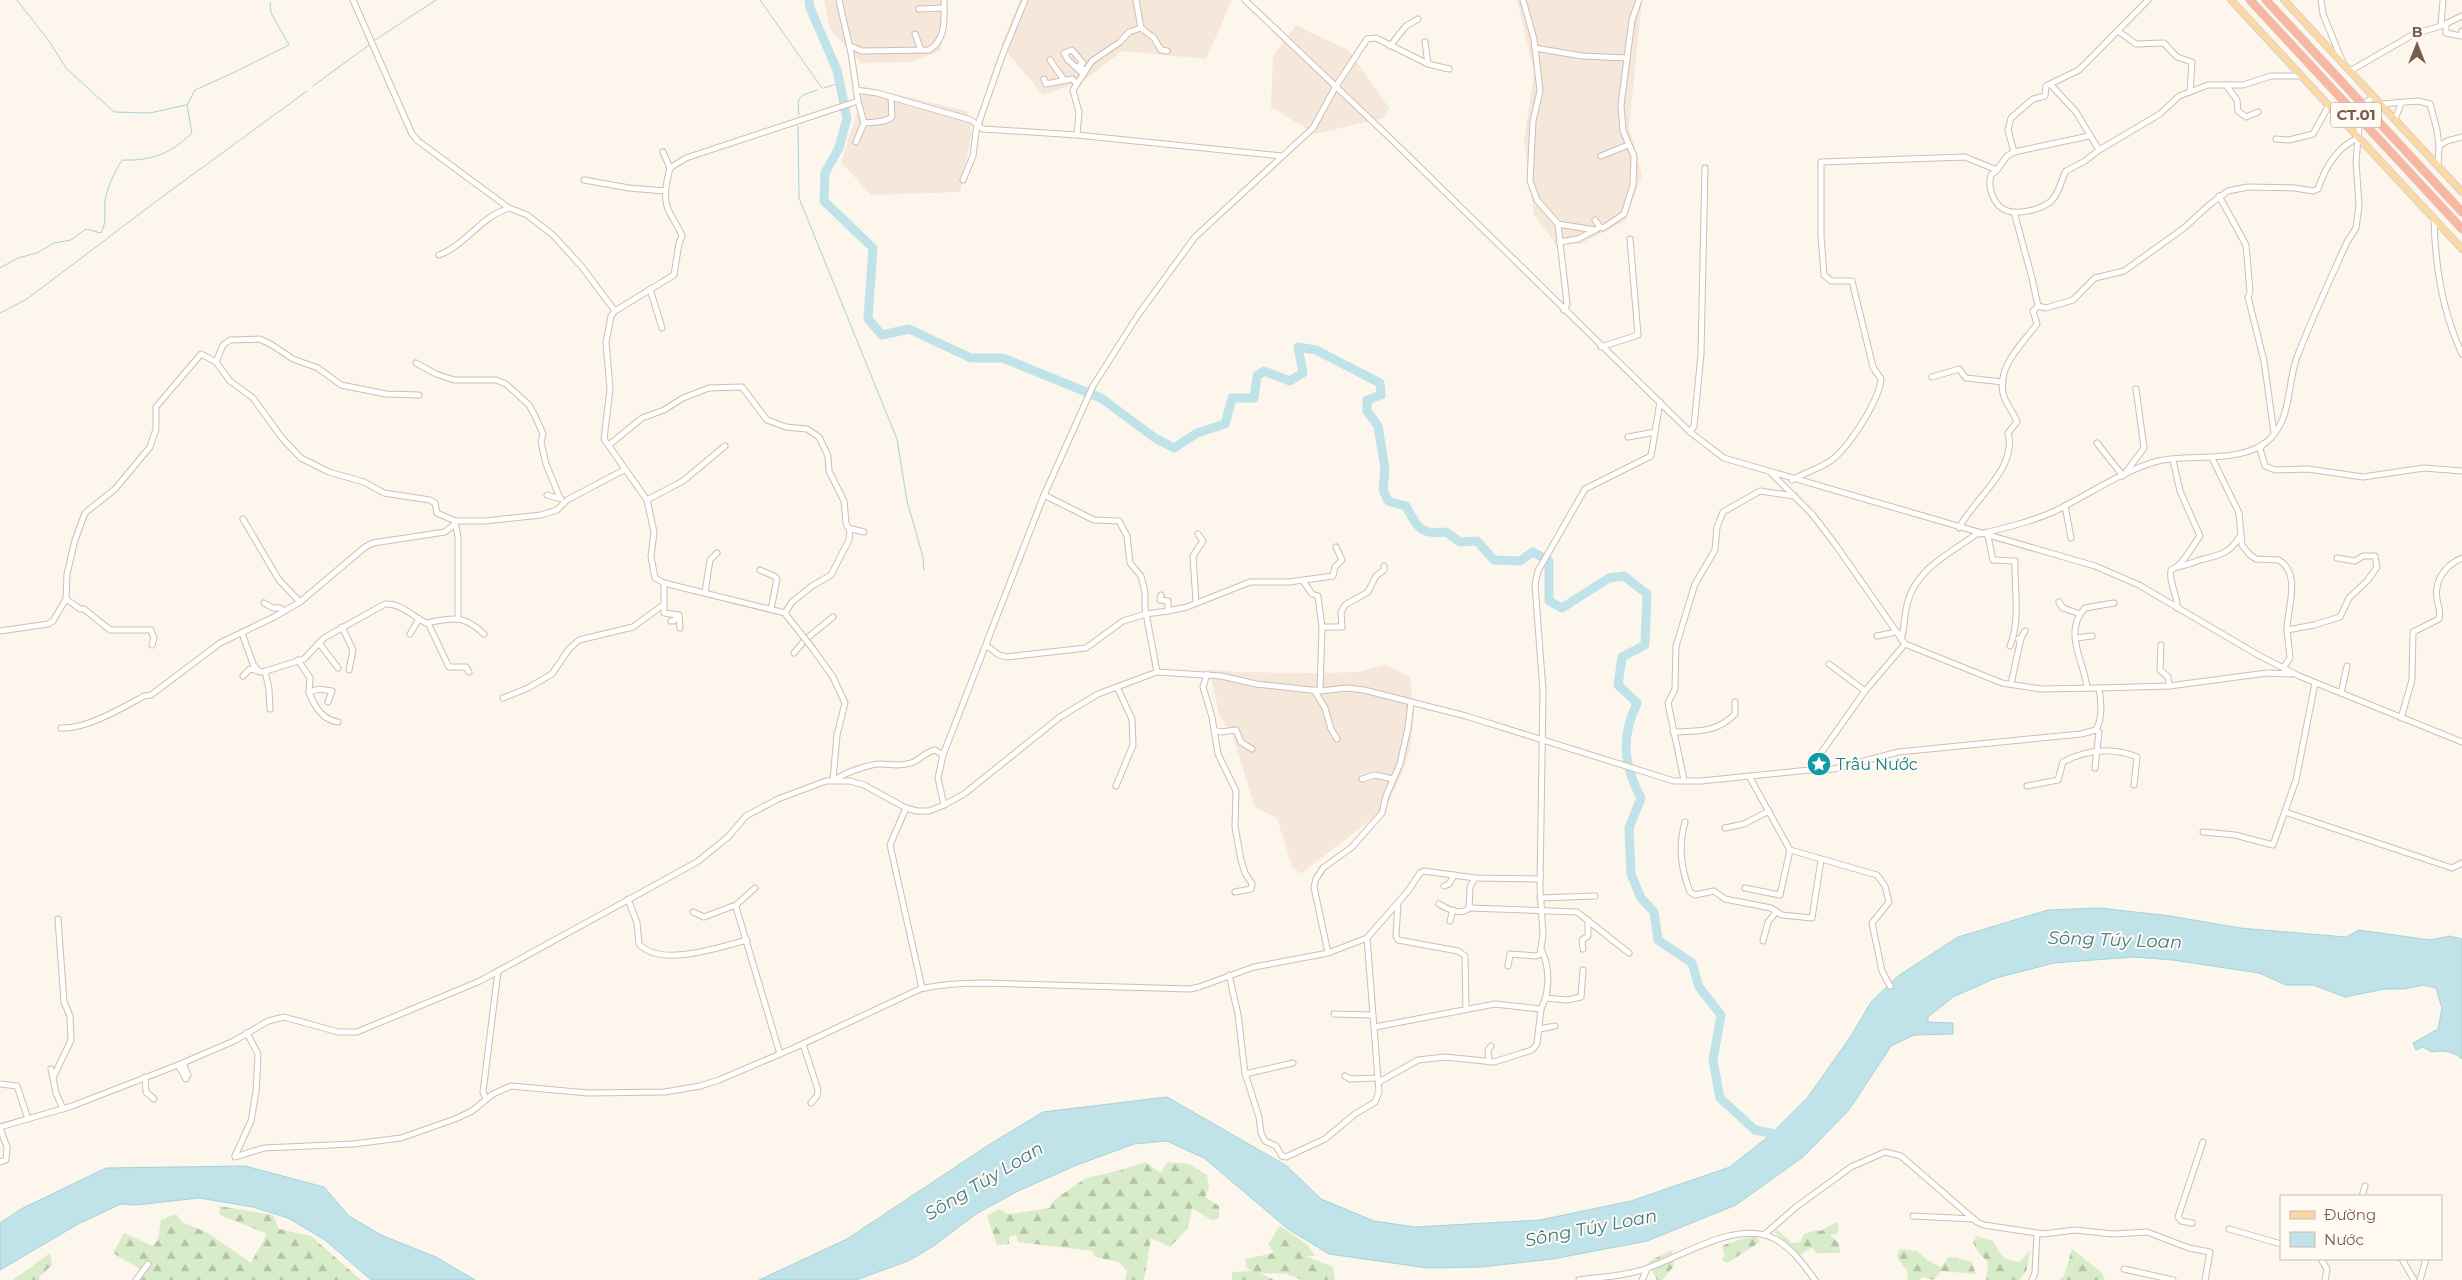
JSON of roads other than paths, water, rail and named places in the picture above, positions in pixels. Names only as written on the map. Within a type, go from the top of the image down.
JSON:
[{"type":"highway","name":"CT.01","points":[[2250,0],[2462,229]]},
{"type":"highway","name":"CT.01","points":[[2266,0],[2462,212]]},
{"type":"main road","points":[[2231,0],[2462,249]]},
{"type":"main road","points":[[2284,0],[2462,192]]},
{"type":"street","points":[[353,0],[412,134],[418,142],[509,208],[527,215],[557,239],[615,311]]},
{"type":"street","points":[[839,0],[850,46],[856,90],[864,123],[856,142]]},
{"type":"street","points":[[850,46],[862,51],[929,50],[939,41],[944,28],[944,0]]},
{"type":"street","points":[[962,180],[973,156],[978,124],[1002,56],[1025,0]]},
{"type":"street","points":[[1136,0],[1141,28],[1154,38],[1161,50],[1167,51]]},
{"type":"street","points":[[1245,0],[1336,86],[1601,347],[1690,432],[1724,458],[1792,480],[2095,566],[2139,585],[2299,676],[2462,742]]},
{"type":"street","points":[[1523,0],[1535,48],[1540,91],[1533,121],[1530,181],[1536,200],[1558,224],[1567,304],[1564,310]]},
{"type":"street","points":[[1559,242],[1578,239],[1602,228],[1624,214],[1634,172],[1634,156],[1628,145],[1621,117],[1632,20],[1639,0]]},
{"type":"street","points":[[2014,152],[2008,130],[2011,118],[2033,99],[2045,96],[2047,92],[2046,86],[2079,70],[2148,0]]},
{"type":"street","points":[[2321,0],[2323,14],[2344,64]]},
{"type":"street","points":[[2442,0],[2443,25],[2446,33],[2461,36],[2462,31]]},
{"type":"street","points":[[919,9],[944,8]]},
{"type":"street","points":[[2350,71],[2414,34],[2443,25],[2462,16]]},
{"type":"street","points":[[1390,46],[1406,26],[1418,18]]},
{"type":"street","points":[[1077,135],[1079,112],[1073,90],[1076,83],[1092,61],[1120,42],[1129,32],[1141,28]]},
{"type":"street","points":[[2118,31],[2136,44],[2164,44],[2177,58],[2192,62],[2190,92]]},
{"type":"street","points":[[914,34],[921,50]]},
{"type":"street","points":[[944,805],[938,778],[943,755],[987,646],[1044,495],[1092,386],[1138,315],[1195,237],[1313,128],[1336,86],[1367,39],[1376,38],[1428,64],[1449,69]]},
{"type":"street","points":[[1426,42],[1428,64]]},
{"type":"street","points":[[1535,48],[1582,56],[1627,58]]},
{"type":"street","points":[[1072,50],[1083,63],[1079,66],[1084,72],[1068,60],[1064,53],[1072,50]]},
{"type":"street","points":[[1050,60],[1064,80]]},
{"type":"street","points":[[2089,136],[2014,152],[2007,156],[1989,180],[1992,194],[2001,207],[2014,212],[2037,209],[2048,204],[2057,195],[2066,171],[2085,162],[2099,150],[2160,114],[2179,96],[2206,86],[2244,85],[2271,76],[2302,76]]},
{"type":"street","points":[[1044,79],[1046,84],[1072,79],[1076,83]]},
{"type":"street","points":[[2051,85],[2076,112],[2099,150]]},
{"type":"street","points":[[2226,85],[2237,100],[2238,111],[2246,117],[2258,112]]},
{"type":"street","points":[[856,90],[891,97],[971,120],[983,130],[1077,135],[1282,156]]},
{"type":"street","points":[[864,123],[888,120],[892,117],[891,97]]},
{"type":"street","points":[[2366,102],[2374,97]]},
{"type":"street","points":[[670,168],[686,158],[858,101]]},
{"type":"street","points":[[2381,104],[2401,104],[2418,101],[2430,104],[2437,130],[2439,146],[2438,166]]},
{"type":"street","points":[[2395,120],[2401,104]]},
{"type":"street","points":[[2276,139],[2289,140],[2313,134],[2329,105]]},
{"type":"street","points":[[1901,639],[1907,604],[1919,579],[1930,566],[1979,534],[2026,522],[2065,506],[2143,466],[2163,460],[2212,458],[2235,454],[2263,443],[2274,434],[2284,418],[2297,359],[2347,242],[2356,228],[2360,193],[2356,161],[2359,128],[2352,114]]},
{"type":"street","points":[[2439,146],[2447,141],[2462,137]]},
{"type":"street","points":[[2038,306],[2046,308],[2073,300],[2095,278],[2124,271],[2184,228],[2219,196],[2228,191],[2248,187],[2318,189],[2324,172],[2340,150],[2358,138]]},
{"type":"street","points":[[1601,156],[1628,145]]},
{"type":"street","points":[[663,152],[670,168],[665,191],[670,215],[676,221],[682,236],[679,243],[674,275],[615,311],[610,322],[605,346],[610,389],[604,439],[610,445],[624,470],[647,500],[654,532],[651,556],[655,578],[664,583],[786,614],[833,677],[845,703],[837,735],[834,780]]},
{"type":"street","points":[[1792,480],[1833,459],[1846,446],[1874,401],[1881,379],[1872,367],[1852,281],[1831,281],[1824,276],[1821,236],[1821,162],[1965,157],[1997,170]]},
{"type":"street","points":[[1690,432],[1694,426],[1701,354],[1705,168]]},
{"type":"street","points":[[584,180],[629,188],[665,191]]},
{"type":"street","points":[[2219,196],[2246,245],[2250,292],[2248,297],[2264,361],[2274,434]]},
{"type":"street","points":[[438,255],[456,246],[490,216],[509,208]]},
{"type":"street","points":[[2014,212],[2038,306]]},
{"type":"street","points":[[2434,219],[2434,247],[2440,292],[2452,333],[2462,354]]},
{"type":"street","points":[[1596,220],[1597,229]]},
{"type":"street","points":[[1558,224],[1597,229]]},
{"type":"street","points":[[1601,347],[1638,335],[1630,238]]},
{"type":"street","points":[[650,289],[662,328]]},
{"type":"street","points":[[1959,528],[1966,515],[1990,486],[2010,450],[2008,433],[2016,422],[2004,394],[2002,382],[2006,366],[2037,324],[2033,311],[2038,306]]},
{"type":"street","points":[[216,362],[223,345],[230,340],[260,339],[292,359],[318,368],[341,385],[386,394],[419,395]]},
{"type":"street","points":[[0,632],[53,622],[66,599],[67,574],[75,540],[85,513],[114,489],[150,447],[156,429],[156,407],[201,354],[216,362],[230,381],[253,398],[282,438],[301,458],[322,469],[364,482],[384,493],[430,500],[435,503],[437,513],[455,521],[485,521],[534,517],[557,510],[565,503],[624,470]]},
{"type":"street","points":[[416,364],[454,380],[496,380],[506,384],[529,405],[543,434],[541,442],[546,464],[560,498],[565,503]]},
{"type":"street","points":[[1932,376],[1959,369],[1966,378],[2002,382]]},
{"type":"street","points":[[610,445],[642,418],[664,410],[683,398],[709,388],[742,387],[767,420],[786,427],[807,429],[819,437],[828,456],[829,471],[844,501],[846,523],[850,529],[849,540],[831,575],[812,586],[792,602],[786,614]]},
{"type":"street","points":[[2123,476],[2144,448],[2136,389]]},
{"type":"street","points":[[1508,966],[1510,954],[1536,956],[1540,954],[1543,935],[1540,898],[1542,671],[1535,585],[1542,562],[1586,489],[1651,456],[1660,402]]},
{"type":"street","points":[[1628,437],[1655,432]]},
{"type":"street","points":[[2097,443],[2123,476]]},
{"type":"street","points":[[2263,443],[2260,449],[2265,466],[2276,470],[2308,469],[2364,477],[2424,468],[2462,471]]},
{"type":"street","points":[[647,500],[683,481],[725,446]]},
{"type":"street","points":[[2212,458],[2239,513],[2242,545],[2256,559],[2279,560],[2290,572],[2291,587],[2287,630],[2290,658],[2283,668]]},
{"type":"street","points":[[2173,460],[2180,491],[2200,536],[2192,544],[2184,562],[2170,570],[2169,576],[2176,596],[2177,608]]},
{"type":"street","points":[[1772,474],[1812,514],[1906,644],[2011,684],[2041,690],[2169,686],[2266,673],[2285,673],[2299,676]]},
{"type":"street","points":[[1684,780],[1668,703],[1676,682],[1676,646],[1695,584],[1716,550],[1717,526],[1723,512],[1760,491],[1794,496]]},
{"type":"street","points":[[547,495],[560,498]]},
{"type":"street","points":[[1044,495],[1094,520],[1119,521],[1127,536],[1130,562],[1141,576],[1157,672]]},
{"type":"street","points":[[2065,506],[2070,538]]},
{"type":"street","points":[[242,519],[280,580],[300,602]]},
{"type":"street","points":[[61,728],[69,728],[99,718],[144,696],[152,695],[220,643],[300,602],[355,554],[373,543],[445,532],[455,524],[455,521]]},
{"type":"street","points":[[455,521],[458,537],[458,619]]},
{"type":"street","points":[[850,529],[864,532]]},
{"type":"street","points":[[1196,602],[1193,556],[1203,541],[1198,534]]},
{"type":"street","points":[[1988,536],[1993,560],[2015,561],[2015,590],[2018,616],[2010,646]]},
{"type":"street","points":[[2176,566],[2215,558],[2226,552],[2240,536]]},
{"type":"street","points":[[987,646],[999,655],[1006,657],[1086,648],[1116,624],[1146,614],[1187,607],[1250,582],[1302,581],[1333,576],[1336,567],[1342,560],[1336,548]]},
{"type":"street","points":[[705,592],[710,560],[717,553]]},
{"type":"street","points":[[2287,630],[2314,625],[2340,617],[2348,598],[2368,580],[2377,567],[2375,556],[2370,555],[2355,561],[2336,558]]},
{"type":"street","points":[[2401,718],[2412,680],[2414,632],[2439,618],[2440,612],[2436,592],[2439,581],[2446,568],[2462,558]]},
{"type":"street","points":[[1322,627],[1342,627],[1341,612],[1345,605],[1368,592],[1376,576],[1384,570],[1384,566]]},
{"type":"street","points":[[760,570],[774,576],[778,580],[771,610]]},
{"type":"street","points":[[1302,581],[1312,594],[1318,596],[1322,627],[1317,691],[1325,708],[1331,729],[1337,739]]},
{"type":"street","points":[[664,583],[662,605],[665,615],[677,615]]},
{"type":"street","points":[[1161,596],[1160,600],[1168,601],[1168,611]]},
{"type":"street","points":[[66,599],[80,609],[84,609],[110,630],[151,630],[154,638],[152,645]]},
{"type":"street","points":[[2059,602],[2063,608],[2080,614]]},
{"type":"street","points":[[264,603],[284,611]]},
{"type":"street","points":[[2088,688],[2086,674],[2078,661],[2076,624],[2085,608],[2114,603]]},
{"type":"street","points":[[243,676],[250,669],[259,673],[304,658],[319,643],[342,627],[385,604],[401,607],[428,623],[458,619],[468,620],[484,634]]},
{"type":"street","points":[[503,698],[528,688],[552,674],[569,649],[579,640],[633,627],[662,605]]},
{"type":"street","points":[[671,621],[674,621],[677,615]]},
{"type":"street","points":[[677,615],[680,617],[680,628]]},
{"type":"street","points":[[794,653],[805,639],[833,617]]},
{"type":"street","points":[[410,634],[419,619]]},
{"type":"street","points":[[428,623],[449,667],[466,667],[470,672]]},
{"type":"street","points":[[342,627],[353,650],[349,670]]},
{"type":"street","points":[[2011,684],[2021,638],[2025,631]]},
{"type":"street","points":[[1877,636],[1896,632]]},
{"type":"street","points":[[242,633],[252,664],[259,673]]},
{"type":"street","points":[[2076,638],[2092,636]]},
{"type":"street","points":[[2013,639],[2021,638]]},
{"type":"street","points":[[319,643],[338,668]]},
{"type":"street","points":[[1809,770],[1865,691],[1906,644]]},
{"type":"street","points":[[2162,646],[2160,670],[2168,677],[2169,686]]},
{"type":"street","points":[[298,660],[310,678],[309,692],[312,702],[330,721],[338,722]]},
{"type":"street","points":[[1830,664],[1865,691]]},
{"type":"street","points":[[2341,693],[2347,666]]},
{"type":"street","points":[[265,671],[270,689],[270,709]]},
{"type":"street","points":[[834,780],[864,785],[906,808],[929,811],[964,794],[1060,717],[1092,697],[1157,672],[1207,674],[1256,684],[1317,691],[1347,688],[1364,690],[1466,716],[1674,781],[1700,782],[1834,769],[1898,752],[2081,734],[2096,730]]},
{"type":"street","points":[[1207,674],[1203,687],[1218,754],[1236,791],[1235,827],[1245,873],[1252,884],[1251,889],[1235,892]]},
{"type":"street","points":[[2204,832],[2235,835],[2272,846],[2285,812],[2300,762],[2315,683]]},
{"type":"street","points":[[1116,786],[1133,745],[1132,719],[1117,687]]},
{"type":"street","points":[[2094,768],[2099,732],[2096,730],[2101,709],[2099,688]]},
{"type":"street","points":[[309,692],[319,689],[332,691],[328,702]]},
{"type":"street","points":[[1328,953],[1314,887],[1316,879],[1323,868],[1352,847],[1382,813],[1382,806],[1400,764],[1408,728],[1411,702]]},
{"type":"street","points":[[1673,732],[1709,731],[1716,725],[1728,721],[1735,714],[1735,702]]},
{"type":"street","points":[[1214,730],[1221,732],[1236,730],[1241,742],[1252,749]]},
{"type":"street","points":[[0,1162],[6,1160],[8,1155],[0,1128],[63,1109],[145,1078],[247,1033],[268,1021],[284,1017],[338,1032],[357,1032],[498,971],[698,862],[728,837],[746,816],[778,799],[814,784],[834,780],[850,772],[878,764],[891,767],[911,763],[929,751],[935,750],[943,755]]},
{"type":"street","points":[[2027,786],[2058,780],[2063,762],[2098,750],[2121,752],[2136,757],[2134,785]]},
{"type":"street","points":[[1362,779],[1375,775],[1393,779]]},
{"type":"street","points":[[1745,888],[1780,895],[1790,850],[1749,776]]},
{"type":"street","points":[[906,808],[890,845],[922,988]]},
{"type":"street","points":[[1725,828],[1744,824],[1769,811]]},
{"type":"street","points":[[2285,812],[2452,868],[2462,863]]},
{"type":"street","points":[[1686,822],[1680,839],[1682,870],[1691,894],[1714,891],[1725,899],[1771,908],[1792,918],[1812,918],[1821,860]]},
{"type":"street","points":[[1790,850],[1877,875],[1885,886],[1888,902],[1872,923],[1882,970],[1890,986]]},
{"type":"street","points":[[247,1033],[258,1054],[256,1092],[251,1121],[235,1157],[264,1148],[353,1144],[400,1138],[455,1119],[472,1110],[486,1098],[511,1086],[588,1093],[665,1092],[719,1080],[803,1044],[922,988],[955,983],[984,983],[1190,989],[1254,967],[1328,953],[1367,938],[1420,873],[1439,872],[1475,878],[1540,879]]},
{"type":"street","points":[[1444,886],[1449,884],[1454,875]]},
{"type":"street","points":[[1469,908],[1470,887],[1475,878]]},
{"type":"street","points":[[693,912],[704,917],[735,906],[754,888]]},
{"type":"street","points":[[1540,898],[1595,896]]},
{"type":"street","points":[[628,899],[637,923],[639,944],[660,954],[694,954],[747,940]]},
{"type":"street","points":[[1398,902],[1396,936],[1398,940],[1458,951],[1465,956],[1466,1010]]},
{"type":"street","points":[[1439,904],[1453,910],[1465,912],[1469,908],[1577,912],[1629,953]]},
{"type":"street","points":[[735,906],[747,940],[780,1054]]},
{"type":"street","points":[[1450,922],[1453,910]]},
{"type":"street","points":[[1763,940],[1768,922],[1776,912]]},
{"type":"street","points":[[53,1078],[71,1040],[70,1016],[64,1002],[58,918]]},
{"type":"street","points":[[1583,949],[1582,940],[1588,936],[1588,920]]},
{"type":"street","points":[[1229,975],[1238,1014],[1245,1074],[1259,1117],[1262,1137],[1276,1146],[1283,1157],[1325,1139],[1355,1114],[1375,1102],[1379,1092],[1367,938]]},
{"type":"street","points":[[1345,1076],[1350,1080],[1378,1080],[1404,1066],[1432,1058],[1489,1062],[1499,1061],[1534,1048],[1537,1044],[1541,1009],[1546,998],[1547,965],[1541,948]]},
{"type":"street","points":[[1546,998],[1567,1000],[1581,997],[1583,970]]},
{"type":"street","points":[[486,1098],[483,1092],[498,971]]},
{"type":"street","points":[[1375,1027],[1495,1004],[1541,1009]]},
{"type":"street","points":[[1334,1014],[1372,1015]]},
{"type":"street","points":[[1539,1029],[1555,1026]]},
{"type":"street","points":[[803,1044],[818,1090],[817,1096],[811,1103]]},
{"type":"street","points":[[1489,1062],[1488,1050],[1491,1046]]},
{"type":"street","points":[[1245,1074],[1293,1063]]},
{"type":"street","points":[[180,1064],[187,1077]]},
{"type":"street","points":[[51,1069],[63,1109]]},
{"type":"street","points":[[145,1078],[146,1092],[154,1099]]},
{"type":"street","points":[[0,1084],[17,1086],[28,1119]]},
{"type":"street","points":[[102,1086],[105,1093]]},
{"type":"street","points":[[2192,1223],[2181,1221],[2178,1217],[2203,1142]]},
{"type":"street","points":[[1764,1235],[1796,1207],[1843,1172],[1885,1152],[1901,1156],[1974,1219],[1984,1225],[2004,1226],[2037,1233],[2082,1230],[2113,1234],[2140,1232],[2154,1234],[2189,1248],[2210,1252],[2205,1280]]},
{"type":"street","points":[[2362,1195],[2365,1186]]},
{"type":"street","points":[[1913,1216],[1974,1219]]},
{"type":"street","points":[[2229,1229],[2280,1244]]},
{"type":"street","points":[[2032,1280],[2035,1273],[2037,1233]]},
{"type":"street","points":[[1579,1280],[1646,1269],[1704,1243],[1742,1234],[1764,1235],[1786,1246],[1816,1280]]},
{"type":"street","points":[[2322,1260],[2327,1270],[2325,1280]]},
{"type":"street","points":[[2403,1260],[2414,1280]]},
{"type":"street","points":[[2420,1280],[2426,1260]]},
{"type":"street","points":[[136,1280],[148,1264]]},
{"type":"street","points":[[1642,1280],[1646,1269]]},
{"type":"street","points":[[2124,1269],[2148,1278],[2173,1280]]},
{"type":"water","name":"Sông Túy Loan","points":[[2100,908],[2170,916],[2240,928],[2346,937],[2359,930],[2430,940],[2450,936],[2462,939],[2462,1059],[2455,1054],[2440,1051],[2432,1052],[2423,1047],[2416,1050],[2413,1043],[2438,1029],[2442,1008],[2436,988],[2423,985],[2404,989],[2385,989],[2345,997],[2313,985],[2286,985],[2259,973],[2173,960],[2134,957],[2054,963],[1996,978],[1953,997],[1928,1017],[1928,1022],[1953,1023],[1953,1034],[1914,1035],[1891,1046],[1849,1110],[1803,1157],[1736,1205],[1647,1241],[1553,1259],[1481,1267],[1428,1268],[1329,1254],[1288,1229],[1204,1158],[1167,1141],[1134,1144],[1077,1165],[1018,1191],[976,1214],[932,1247],[908,1261],[856,1280],[759,1280],[847,1239],[987,1146],[1043,1112],[1167,1097],[1287,1166],[1321,1199],[1374,1221],[1415,1227],[1540,1220],[1631,1201],[1730,1167],[1769,1136],[1808,1097],[1851,1036],[1871,1002],[1898,976],[1958,937],[2048,910]]},
{"type":"water","points":[[245,1166],[324,1187],[349,1216],[381,1235],[436,1257],[475,1280],[371,1280],[325,1240],[288,1218],[253,1207],[199,1198],[136,1205],[121,1204],[80,1223],[0,1270],[0,1223],[21,1209],[106,1168]]},
{"type":"waterway","points":[[17,0],[49,41],[66,68],[114,112],[150,113],[186,105]]},
{"type":"waterway","points":[[375,40],[436,0]]},
{"type":"waterway","points":[[760,0],[822,88]]},
{"type":"waterway","points":[[809,0],[810,8],[837,70],[847,118],[839,148],[825,173],[824,201],[873,248],[868,319],[882,335],[909,329],[971,358],[1003,358],[1101,398],[1155,438],[1174,448],[1197,433],[1225,424],[1232,398],[1254,398],[1257,376],[1264,371],[1290,381],[1303,373],[1298,347],[1316,350],[1380,383],[1381,395],[1367,400],[1367,411],[1378,426],[1385,469],[1383,490],[1388,501],[1406,506],[1420,528],[1430,532],[1446,532],[1460,542],[1477,541],[1494,560],[1520,561],[1533,552],[1549,561],[1549,601],[1562,608],[1609,578],[1624,576],[1647,594],[1645,645],[1622,657],[1618,685],[1637,703],[1628,727],[1626,739],[1626,750],[1631,774],[1641,798],[1629,828],[1631,874],[1641,898],[1654,912],[1658,940],[1692,963],[1699,987],[1721,1015],[1713,1060],[1720,1098],[1755,1130],[1781,1135]]},
{"type":"waterway","points":[[0,268],[18,258],[37,253],[54,243],[71,240],[86,229],[101,233],[105,221],[105,201],[108,190],[122,160],[142,159],[160,155],[176,146],[192,133],[187,105],[195,90],[289,45],[271,13],[270,3]]},
{"type":"waterway","points":[[313,86],[369,45]]},
{"type":"waterway","points":[[824,88],[840,83]]},
{"type":"waterway","points":[[799,115],[798,104],[800,98],[817,90]]},
{"type":"waterway","points":[[0,313],[27,299],[307,91]]},
{"type":"waterway","points":[[798,126],[799,198],[897,439],[907,501],[923,557],[924,570]]},
{"type":"place","name":"Trâu Nước","points":[[1819,764]]}]
